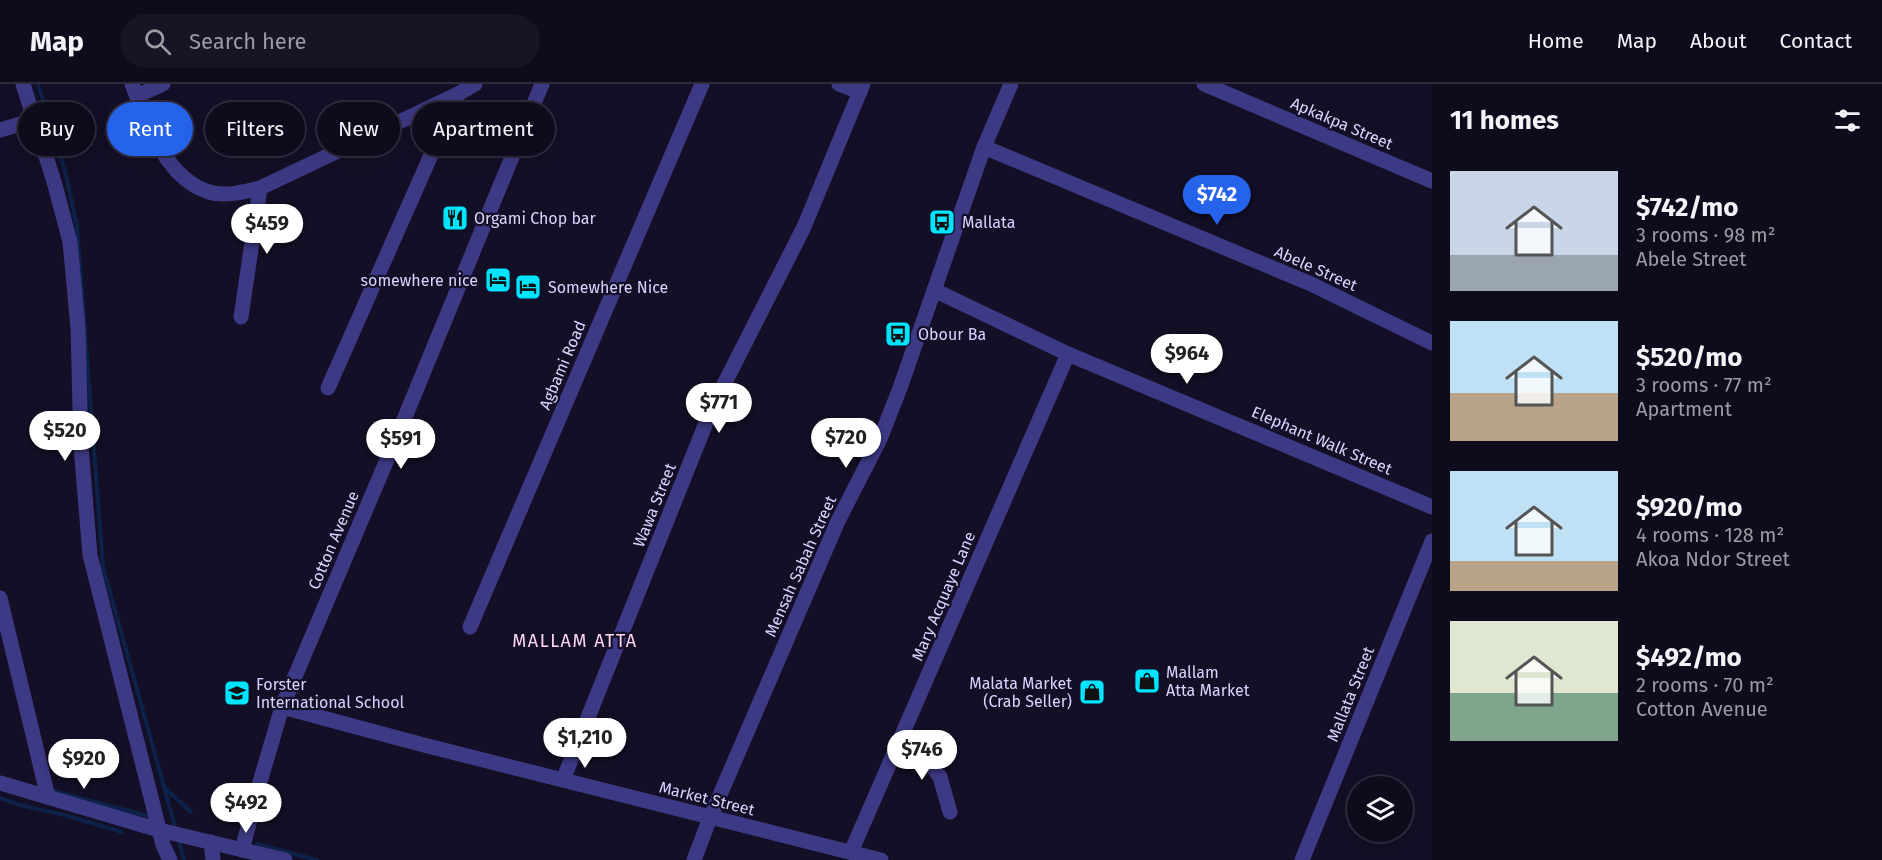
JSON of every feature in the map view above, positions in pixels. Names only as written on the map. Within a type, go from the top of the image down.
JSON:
[{"type":"street","points":[[23,84],[28,102]]},
{"type":"street","points":[[163,84],[135,90],[162,153],[180,176],[209,192],[225,193],[260,188],[475,84]]},
{"type":"street","name":"Cotton Avenue","points":[[243,850],[282,707],[403,422],[542,84]]},
{"type":"street","name":"Agbami Road","points":[[470,627],[702,84]]},
{"type":"street","points":[[839,84],[862,88]]},
{"type":"street","name":"Mensah Sabah Street","points":[[694,860],[838,521],[880,439],[984,147],[1011,84]]},
{"type":"street","name":"Apkakpa Street","points":[[1204,84],[1432,181]]},
{"type":"street","name":"Wawa Street","points":[[563,780],[712,408],[804,227],[862,88]]},
{"type":"street","points":[[328,388],[458,94]]},
{"type":"street","points":[[0,130],[18,125]]},
{"type":"street","name":"Abele Street","points":[[984,147],[1311,284],[1432,343]]},
{"type":"street","points":[[46,156],[70,242],[78,328],[81,447],[90,555],[159,830],[165,852],[170,860]]},
{"type":"street","points":[[241,317],[260,188]]},
{"type":"street","name":"Elephant Walk Street","points":[[934,290],[1068,354],[1432,507]]},
{"type":"street","name":"Mary Acquaye Lane","points":[[851,852],[1068,354]]},
{"type":"street","name":"Mallata Street","points":[[1302,860],[1432,541]]},
{"type":"street","points":[[0,598],[48,797]]},
{"type":"street","name":"Market Street","points":[[282,707],[881,860]]},
{"type":"street","points":[[897,748],[932,766],[940,777],[950,812]]},
{"type":"street","points":[[0,783],[159,830],[285,860]]},
{"type":"street","points":[[206,841],[213,860]]},
{"type":"waterway","points":[[38,84],[65,171],[77,226],[103,567],[176,830]]},
{"type":"waterway","points":[[165,788],[191,812]]},
{"type":"waterway","points":[[50,790],[152,817]]},
{"type":"waterway","points":[[0,798],[122,832]]},
{"type":"waterway","points":[[178,838],[184,860]]},
{"type":"waterway","points":[[257,844],[317,860]]},
{"type":"place","name":"Orgami Chop bar","points":[[455,218]]},
{"type":"place","name":"Mallata","points":[[942,222]]},
{"type":"place","name":"somewhere nice","points":[[498,280]]},
{"type":"place","name":"Somewhere Nice","points":[[528,287]]},
{"type":"place","name":"Obour Ba","points":[[898,334]]},
{"type":"place","name":"Mallam Atta Market","points":[[1147,681]]},
{"type":"place","name":"Malata Market (Crab Seller)","points":[[1092,692]]},
{"type":"place","name":"Forster International School","points":[[237,693]]},
{"type":"district","name":"MALLAM ATTA","points":[[575,641]]}]
